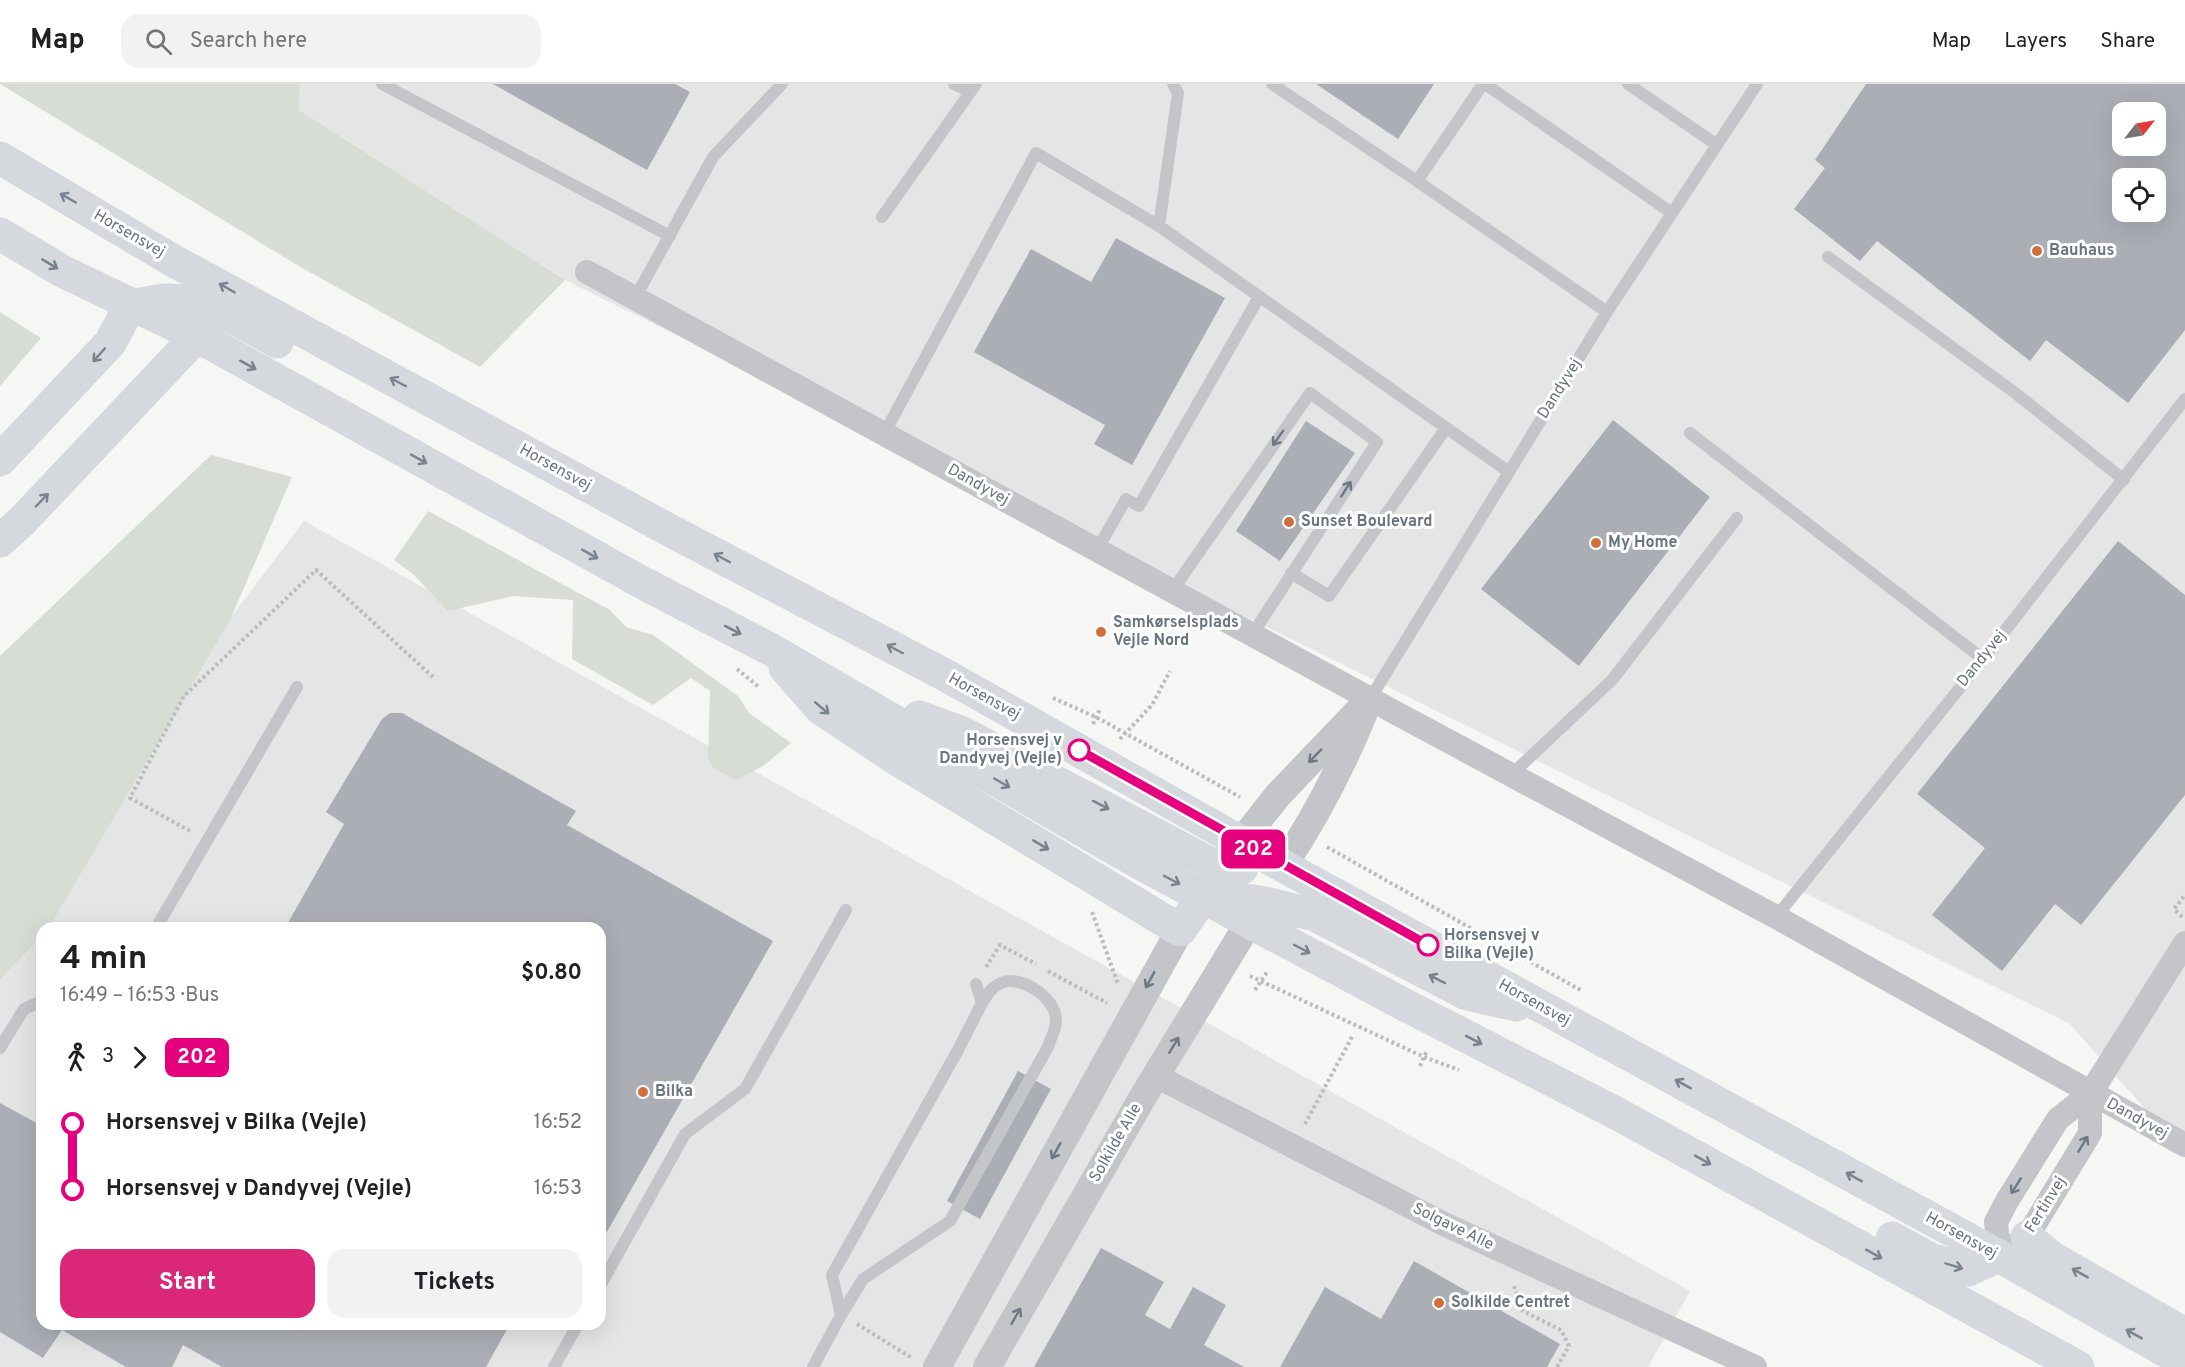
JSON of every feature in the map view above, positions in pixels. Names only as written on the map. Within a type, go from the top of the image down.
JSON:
[{"type":"main road","name":"Horsensvej","points":[[0,158],[172,260],[947,676],[1283,866],[1999,1256],[2185,1362]]},
{"type":"main road","points":[[0,234],[62,271],[130,306],[197,336],[643,584],[770,649],[1141,864],[1202,896],[1256,912],[1315,915],[1467,994],[1553,1013]]},
{"type":"main road","points":[[172,260],[192,302],[197,336]]},
{"type":"main road","points":[[130,306],[168,300],[192,302],[231,318],[447,433],[505,440]]},
{"type":"main road","points":[[0,460],[110,343],[130,306]]},
{"type":"main road","points":[[0,541],[22,521],[197,336]]},
{"type":"main road","points":[[770,649],[819,708],[895,759],[1180,930],[1241,842]]},
{"type":"main road","points":[[836,688],[963,733],[1221,869],[1283,866]]},
{"type":"main road","points":[[1256,912],[1283,866]]},
{"type":"main road","points":[[1256,912],[1405,1005],[1616,1113],[2078,1367]]},
{"type":"main road","points":[[1616,1113],[1705,1136],[1930,1259],[1968,1270],[1999,1256]]},
{"type":"main road","points":[[2027,1237],[2051,1257],[2185,1334]]},
{"type":"main road","points":[[1972,1308],[1999,1256]]},
{"type":"street","name":"Dandyvej","points":[[587,272],[1252,635],[1776,917],[2185,1145]]},
{"type":"street","name":"Dandyvej","points":[[1241,842],[1278,795],[1370,699]]},
{"type":"street","name":"Dandyvej","points":[[1283,866],[1340,770],[1370,699]]},
{"type":"street","name":"Solkilde Alle","points":[[987,1367],[1156,1076],[1256,912]]},
{"type":"street","points":[[926,1363],[1126,1002],[1180,930]]},
{"type":"street","name":"Fertinvej","points":[[2090,1094],[2090,1133],[2027,1237],[1999,1256],[1996,1222],[2007,1201],[2058,1119],[2090,1094],[2185,943]]},
{"type":"street","name":"Solgave Alle","points":[[1156,1076],[1444,1224],[1755,1367]]},
{"type":"lane","points":[[382,84],[670,236]]},
{"type":"lane","points":[[636,298],[713,158],[782,84]]},
{"type":"lane","points":[[882,217],[973,88],[954,84]]},
{"type":"lane","points":[[1159,226],[1178,93],[1173,84]]},
{"type":"lane","points":[[1272,84],[1607,312]]},
{"type":"lane","points":[[1417,182],[1484,84],[1672,213]]},
{"type":"lane","points":[[1628,84],[1717,145]]},
{"type":"lane","name":"Dandyvej","points":[[1370,699],[1607,312],[1757,84]]},
{"type":"lane","points":[[884,434],[1036,153],[1159,226],[1509,472]]},
{"type":"lane","points":[[1828,257],[2014,392],[2124,480]]},
{"type":"lane","points":[[1097,550],[1126,499],[1139,506],[1259,297]]},
{"type":"lane","points":[[1172,591],[1310,393],[1377,442],[1252,635]]},
{"type":"lane","name":"Dandyvej","points":[[1776,917],[1983,660],[2185,399]]},
{"type":"lane","points":[[1291,573],[1329,596],[1446,428]]},
{"type":"lane","points":[[1690,433],[1983,660]]},
{"type":"lane","points":[[1511,775],[1612,680],[1737,518]]},
{"type":"lane","points":[[160,922],[297,687]]},
{"type":"lane","points":[[606,1275],[685,1134],[745,1089],[846,910]]},
{"type":"lane","points":[[813,1367],[863,1279],[950,1221],[1048,1047],[1056,1020],[1050,1002],[1032,988],[1021,982],[1003,982],[990,990],[982,1003],[832,1275],[841,1315]]},
{"type":"lane","points":[[976,984],[982,1003]]},
{"type":"lane","points":[[0,1048],[24,1009],[36,1004]]},
{"type":"lane","points":[[554,1367],[575,1330]]},
{"type":"path","points":[[208,841],[130,798],[184,696],[316,570],[433,677]]},
{"type":"path","points":[[1120,740],[1152,705],[1170,671]]},
{"type":"path","points":[[1092,725],[1100,710]]},
{"type":"path","points":[[2185,895],[2174,909],[2185,920]]},
{"type":"path","points":[[1089,905],[1126,1002]]},
{"type":"path","points":[[1000,945],[1126,1002]]},
{"type":"path","points":[[1255,990],[1267,972]]},
{"type":"path","points":[[1293,1146],[1353,1035]]},
{"type":"path","points":[[1420,1066],[1428,1048]]},
{"type":"path","points":[[1511,1278],[1523,1311],[1561,1330],[1569,1346],[1557,1367]]},
{"type":"path","points":[[841,1315],[926,1363]]},
{"type":"shaded area","points":[[0,84],[300,84],[299,110],[565,280],[480,367],[297,265]]},
{"type":"shaded area","points":[[300,84],[2185,84],[2185,1154],[2070,1024],[565,280],[299,110]]},
{"type":"shaded area","points":[[0,312],[41,338],[0,386]]},
{"type":"shaded area","points":[[211,455],[292,477],[230,620],[53,922],[36,922],[36,942],[0,979],[0,656]]},
{"type":"shaded area","points":[[428,511],[610,610],[626,627],[653,635],[738,696],[749,713],[791,743],[763,766],[736,780],[713,768],[708,757],[710,691],[691,678],[653,705],[572,659],[573,600],[513,596],[448,611],[413,574],[394,560]]},
{"type":"shaded area","points":[[304,521],[1690,1291],[1648,1367],[0,1367],[0,921]]},
{"type":"building","points":[[493,84],[675,84],[690,92],[647,170]]},
{"type":"building","points":[[1316,84],[1434,84],[1398,139]]},
{"type":"building","name":"Bauhaus","points":[[1866,84],[2185,84],[2185,330],[2128,403],[2046,340],[2030,361],[1877,241],[1860,261],[1794,209],[1825,168],[1815,160]]},
{"type":"building","points":[[1116,238],[1225,298],[1132,465],[1094,444],[1105,425],[974,352],[1031,249],[1091,282]]},
{"type":"building","name":"My Home","points":[[1613,420],[1710,497],[1579,666],[1481,589]]},
{"type":"building","points":[[1306,421],[1355,453],[1280,561],[1236,531]]},
{"type":"building","points":[[2118,541],[2185,595],[2185,795],[2081,925],[2055,904],[2002,971],[1932,915],[1985,848],[1917,794]]},
{"type":"building","name":"Bilka","points":[[390,713],[402,713],[576,811],[567,825],[773,941],[606,1233],[606,922],[288,922],[344,824],[326,812],[382,719]]},
{"type":"building","points":[[1018,1071],[1051,1089],[980,1219],[947,1201]]},
{"type":"building","points":[[0,1103],[36,1123],[36,1330],[62,1330],[43,1358],[0,1332]]},
{"type":"building","points":[[1101,1248],[1164,1282],[1145,1315],[1170,1329],[1193,1287],[1226,1305],[1204,1345],[1244,1367],[1034,1367]]},
{"type":"building","name":"Solkilde Centret","points":[[1414,1261],[1560,1344],[1547,1367],[1280,1367],[1325,1287],[1381,1319]]},
{"type":"building","points":[[62,1330],[507,1330],[486,1367],[222,1367],[183,1345],[172,1367],[126,1367]]},
{"type":"bus line","name":"202","points":[[1079,750],[1428,945]]},
{"type":"place","name":"Bauhaus","points":[[2037,251]]},
{"type":"place","name":"Sunset Boulevard","points":[[1289,522]]},
{"type":"place","name":"My Home","points":[[1596,543]]},
{"type":"place","name":"Samkørselsplads Vejle Nord","points":[[1101,632]]},
{"type":"place","name":"Horsensvej v Dandyvej (Vejle)","points":[[1079,750]]},
{"type":"place","name":"Horsensvej v Bilka (Vejle)","points":[[1428,945]]},
{"type":"place","name":"Bilka","points":[[643,1092]]},
{"type":"place","name":"Solkilde Centret","points":[[1439,1303]]}]
